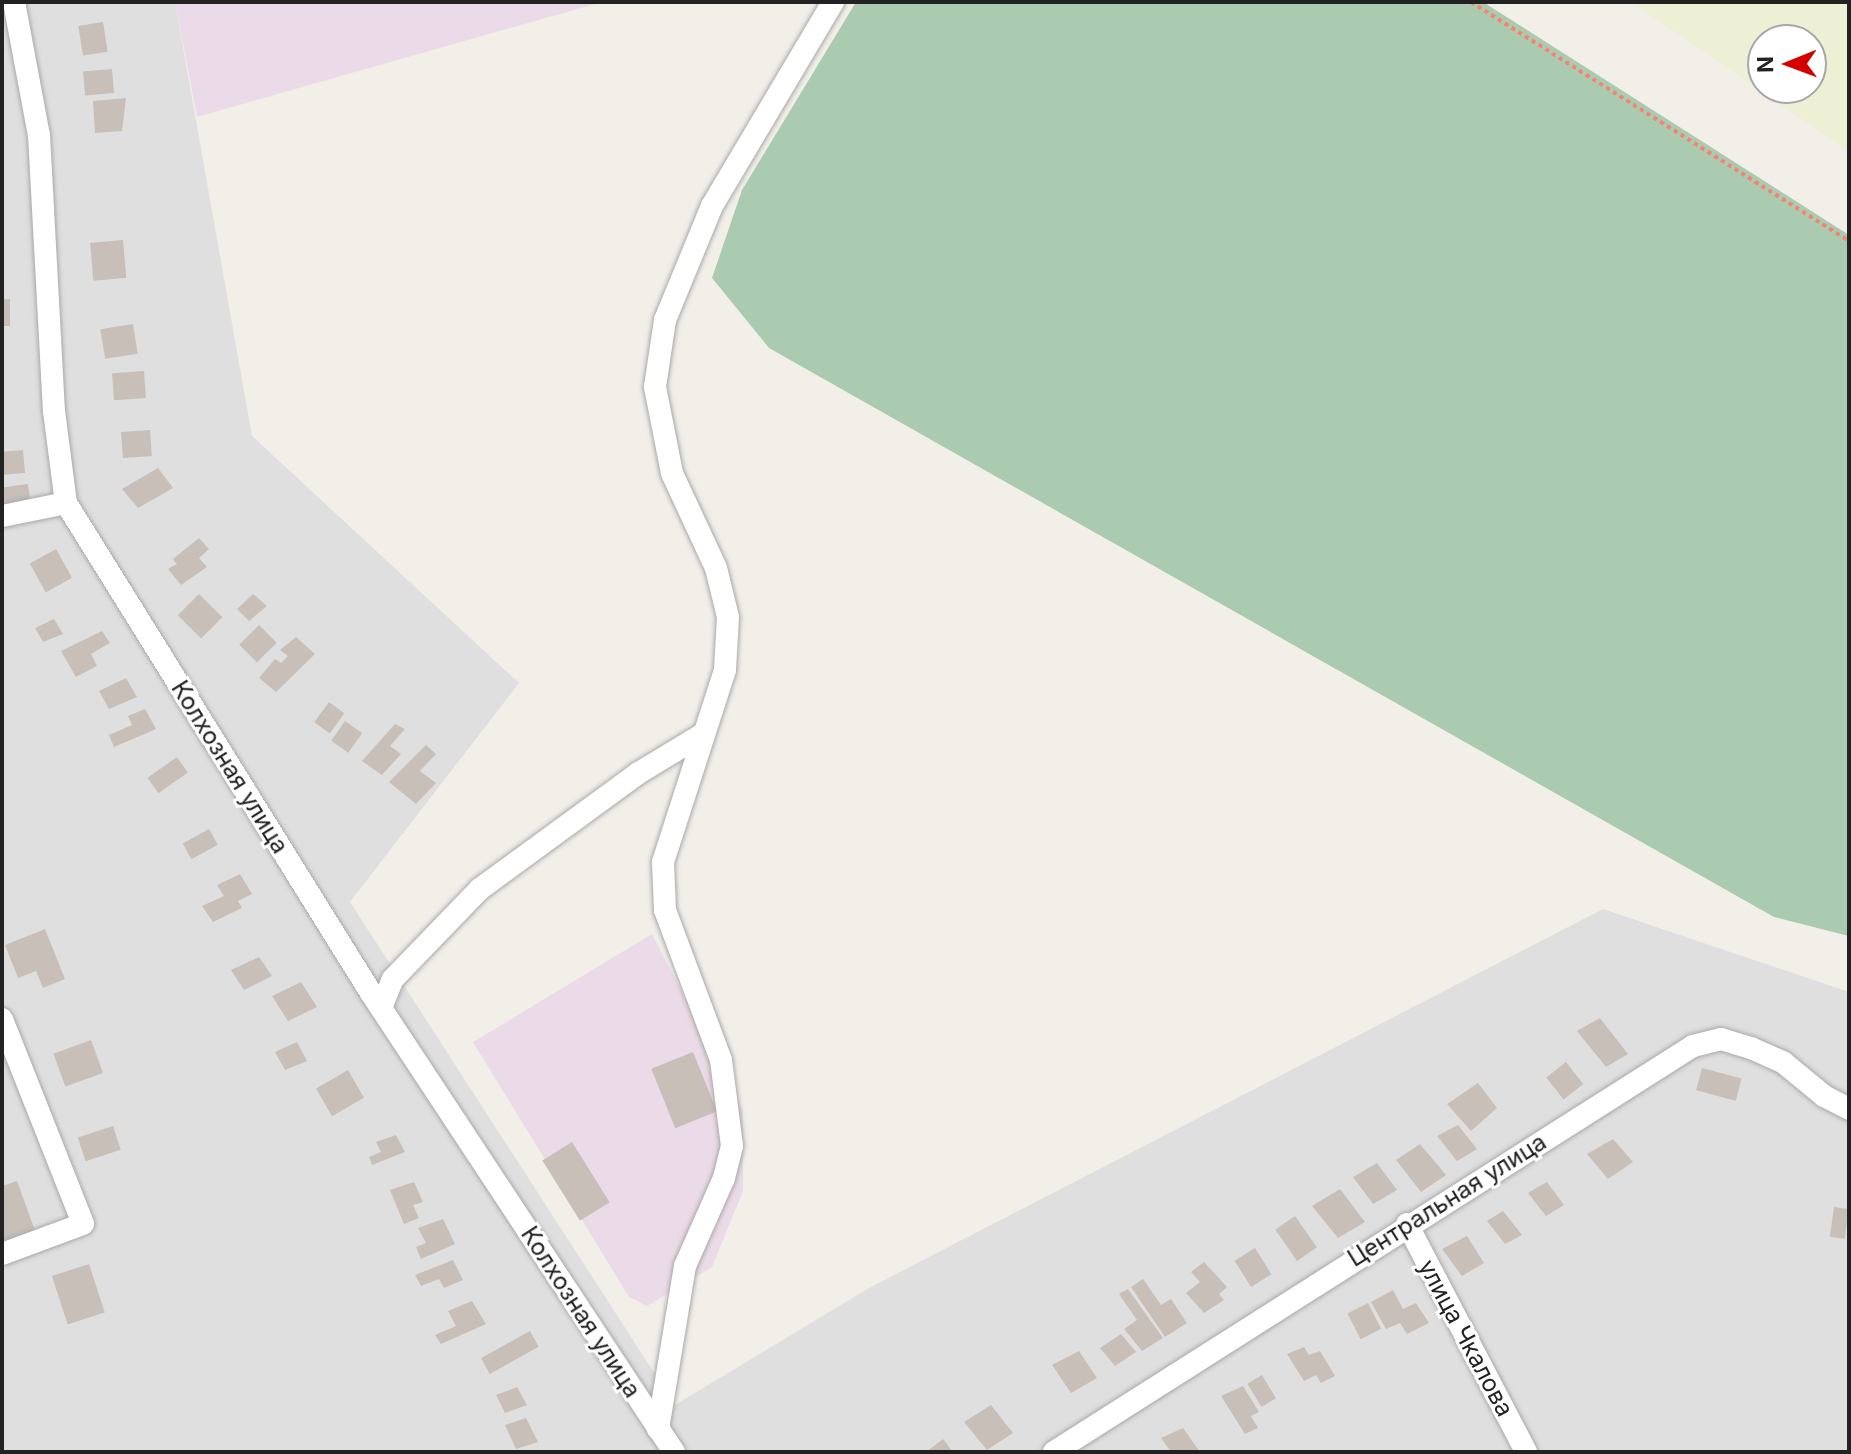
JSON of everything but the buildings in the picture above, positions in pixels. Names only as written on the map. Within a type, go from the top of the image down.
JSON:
[{"type":"street","name":"Колхозная улица","points":[[14,2],[39,135],[54,411],[66,503],[381,1008],[674,1452]]},
{"type":"street","points":[[658,1429],[685,1266],[724,1178],[732,1146],[721,1060],[665,910],[663,862],[725,670],[728,617],[716,568],[662,439],[655,387],[665,320],[712,206],[833,2]]},
{"type":"street","points":[[2,516],[66,503]]},
{"type":"street","points":[[381,1008],[393,979],[480,889],[637,774],[703,734]]},
{"type":"street","points":[[2,1019],[83,1224],[2,1254]]},
{"type":"street","name":"Центральная улица","points":[[1054,1452],[1407,1224],[1709,1039],[1732,1042],[1784,1063],[1824,1096],[1849,1109]]},
{"type":"street","name":"улица Чкалова","points":[[1407,1224],[1526,1452]]},
{"type":"path","points":[[1471,2],[1849,241]]},
{"type":"shaded area","points":[[2,2],[175,2],[252,436],[519,683],[350,902],[675,1405],[869,1288],[1603,909],[1849,992],[1849,1452],[2,1452]]},
{"type":"shaded area","points":[[175,2],[602,2],[197,117]]},
{"type":"shaded area","points":[[652,934],[743,1110],[743,1191],[712,1267],[647,1306],[629,1297],[473,1042]]},
{"type":"green space","points":[[856,2],[1483,2],[1849,235],[1849,936],[1774,917],[769,348],[712,278],[742,190]]},
{"type":"green space","points":[[1631,2],[1849,2],[1849,152],[1779,104],[1827,104],[1827,24],[1747,24],[1747,82]]}]
